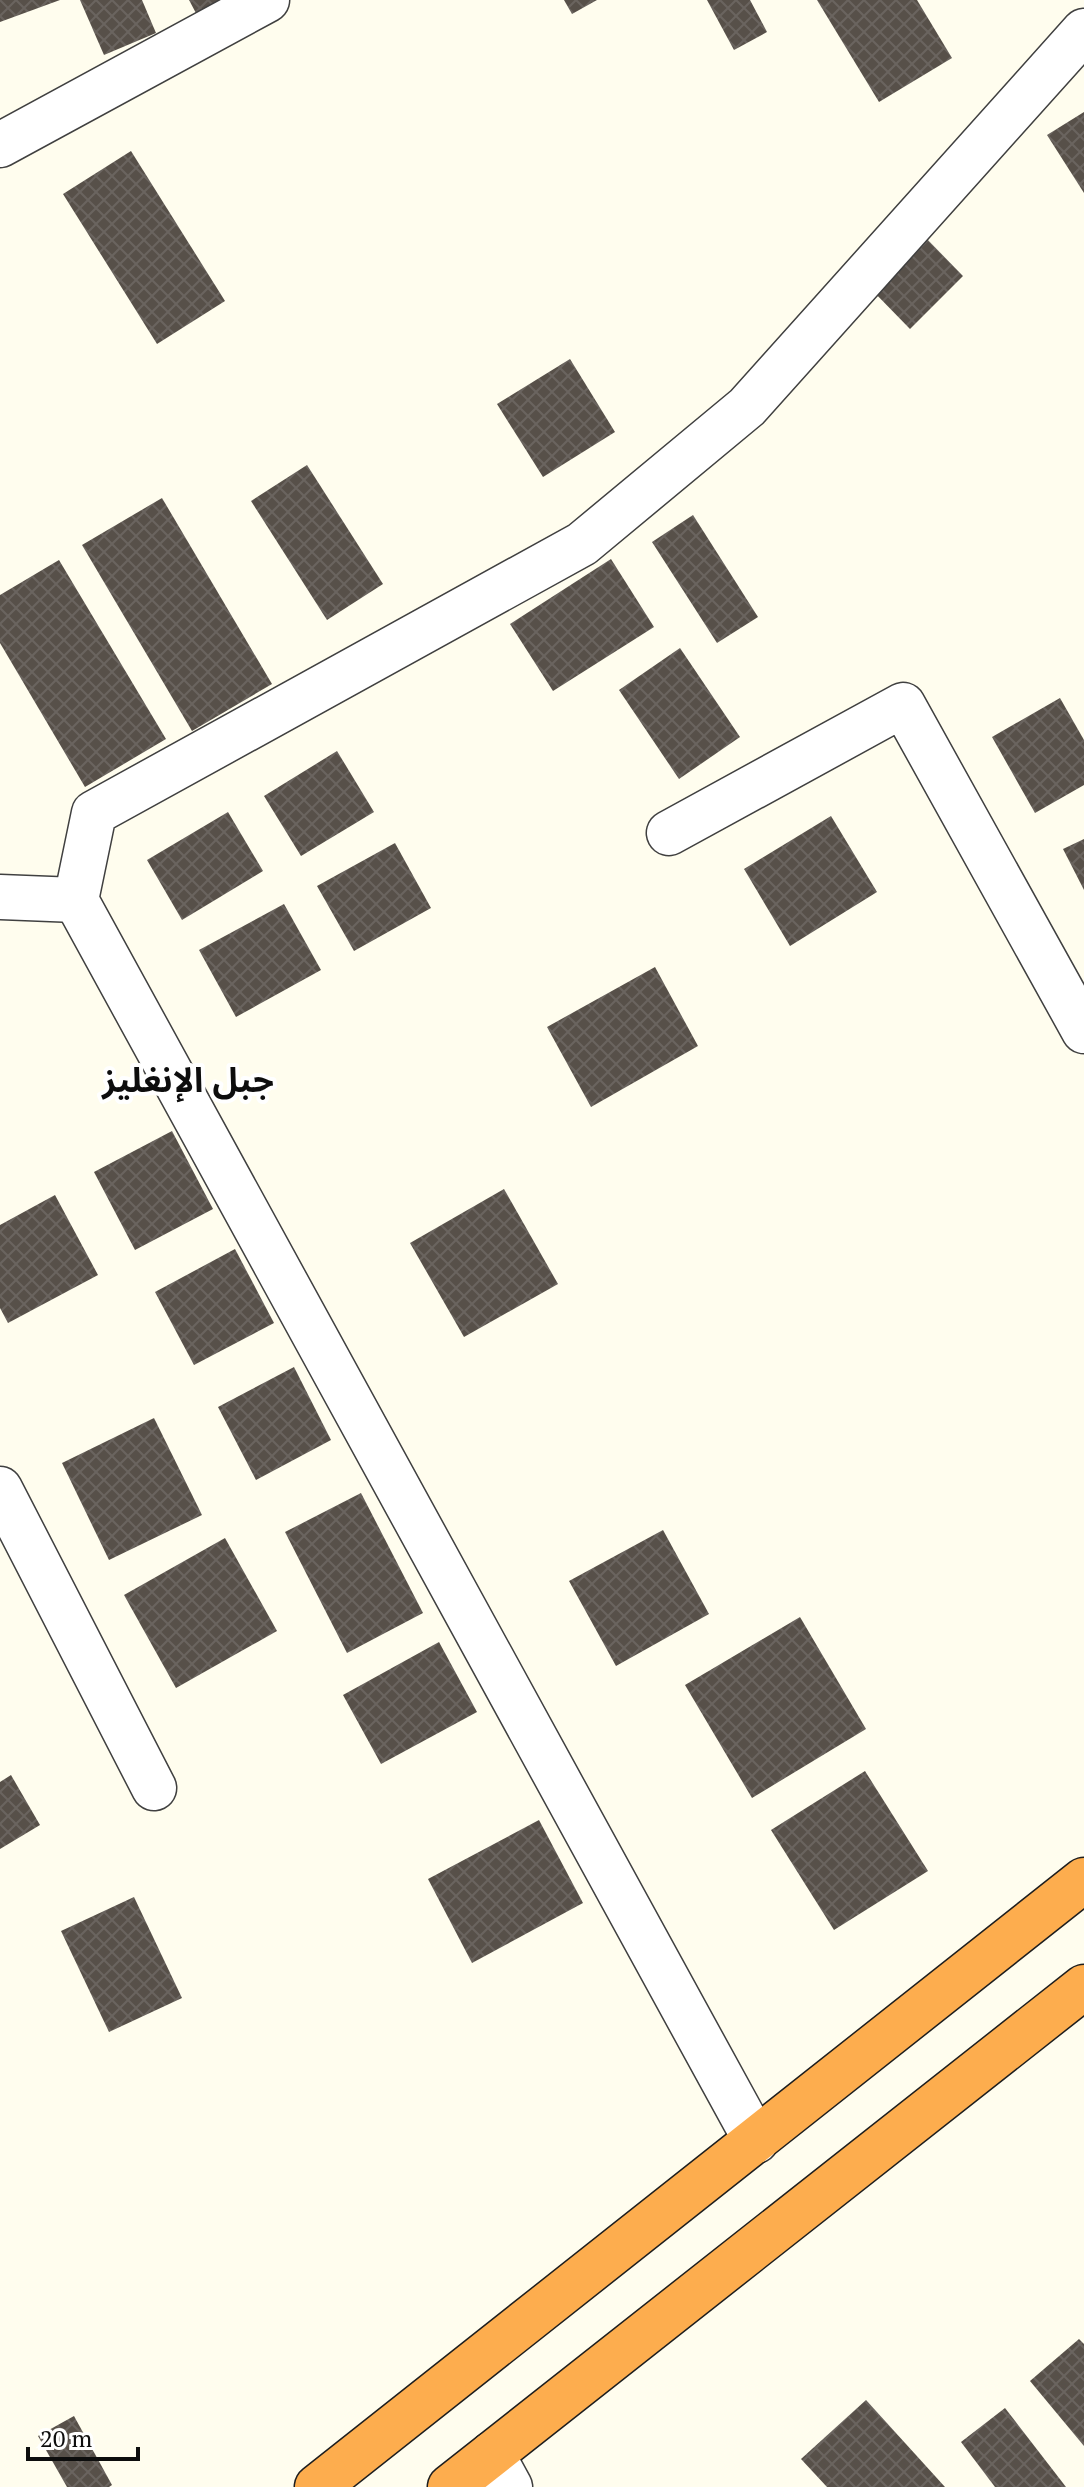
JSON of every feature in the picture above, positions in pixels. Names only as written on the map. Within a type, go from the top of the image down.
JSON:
[{"type":"highway","points":[[317,2487],[1084,1880]]},
{"type":"highway","points":[[450,2487],[501,2471],[1084,1987]]},
{"type":"street","points":[[0,145],[267,0]]},
{"type":"street","points":[[756,2141],[76,900],[94,813],[582,544],[747,407],[1084,31]]},
{"type":"street","points":[[669,833],[903,705],[1084,1031]]},
{"type":"street","points":[[0,897],[76,900]]},
{"type":"street","points":[[0,1489],[154,1788]]},
{"type":"building","points":[[0,0],[60,0],[0,22]]},
{"type":"building","points":[[80,0],[142,0],[156,33],[104,55]]},
{"type":"building","points":[[189,0],[224,0],[197,15]]},
{"type":"building","points":[[564,0],[597,0],[572,14]]},
{"type":"building","points":[[707,0],[750,0],[767,32],[734,50]]},
{"type":"building","points":[[817,0],[917,0],[952,58],[879,102]]},
{"type":"building","points":[[1084,112],[1084,193],[1047,135]]},
{"type":"building","points":[[131,151],[225,301],[157,344],[63,194]]},
{"type":"building","points":[[923,235],[963,276],[910,329],[870,288]]},
{"type":"building","points":[[570,359],[615,432],[543,477],[497,404]]},
{"type":"building","points":[[307,465],[383,584],[327,620],[251,501]]},
{"type":"building","points":[[162,498],[272,684],[192,731],[82,545]]},
{"type":"building","points":[[693,515],[758,617],[717,643],[652,542]]},
{"type":"building","points":[[611,559],[654,627],[553,691],[510,624]]},
{"type":"building","points":[[59,560],[166,739],[85,787],[0,643],[0,595]]},
{"type":"building","points":[[680,648],[740,737],[679,779],[619,690]]},
{"type":"building","points":[[1060,698],[1084,740],[1084,785],[1035,813],[992,737]]},
{"type":"building","points":[[337,751],[374,812],[301,856],[264,796]]},
{"type":"building","points":[[228,812],[263,871],[182,920],[147,860]]},
{"type":"building","points":[[831,816],[877,892],[790,946],[744,869]]},
{"type":"building","points":[[1084,839],[1084,890],[1063,849]]},
{"type":"building","points":[[395,843],[431,908],[354,951],[317,886]]},
{"type":"building","points":[[284,904],[321,970],[236,1017],[199,950]]},
{"type":"building","points":[[655,967],[698,1046],[591,1107],[547,1027]]},
{"type":"building","points":[[172,1131],[213,1209],[135,1250],[94,1172]]},
{"type":"building","points":[[504,1189],[558,1284],[464,1337],[410,1243]]},
{"type":"building","points":[[55,1195],[98,1275],[8,1323],[0,1308],[0,1225]]},
{"type":"building","points":[[235,1249],[274,1323],[194,1365],[155,1292]]},
{"type":"building","points":[[294,1367],[331,1440],[256,1480],[218,1407]]},
{"type":"building","points":[[154,1418],[202,1515],[109,1560],[62,1463]]},
{"type":"building","points":[[361,1493],[423,1613],[347,1653],[285,1532]]},
{"type":"building","points":[[663,1530],[709,1614],[616,1666],[569,1581]]},
{"type":"building","points":[[225,1538],[277,1631],[176,1688],[124,1595]]},
{"type":"building","points":[[800,1617],[866,1729],[752,1798],[685,1685]]},
{"type":"building","points":[[439,1642],[477,1712],[381,1764],[343,1695]]},
{"type":"building","points":[[865,1771],[928,1871],[834,1930],[771,1830]]},
{"type":"building","points":[[11,1775],[40,1825],[0,1849],[0,1782]]},
{"type":"building","points":[[539,1820],[583,1903],[472,1963],[428,1879]]},
{"type":"building","points":[[134,1897],[182,1998],[109,2032],[61,1931]]},
{"type":"building","points":[[1079,2339],[1084,2344],[1084,2446],[1030,2381]]},
{"type":"building","points":[[866,2400],[945,2487],[827,2487],[801,2459]]},
{"type":"building","points":[[1005,2408],[1066,2487],[995,2487],[961,2442]]},
{"type":"building","points":[[74,2416],[112,2485],[109,2487],[67,2487],[38,2436]]},
{"type":"district","name":"جبل الإنغليز","points":[[188,1079]]}]
